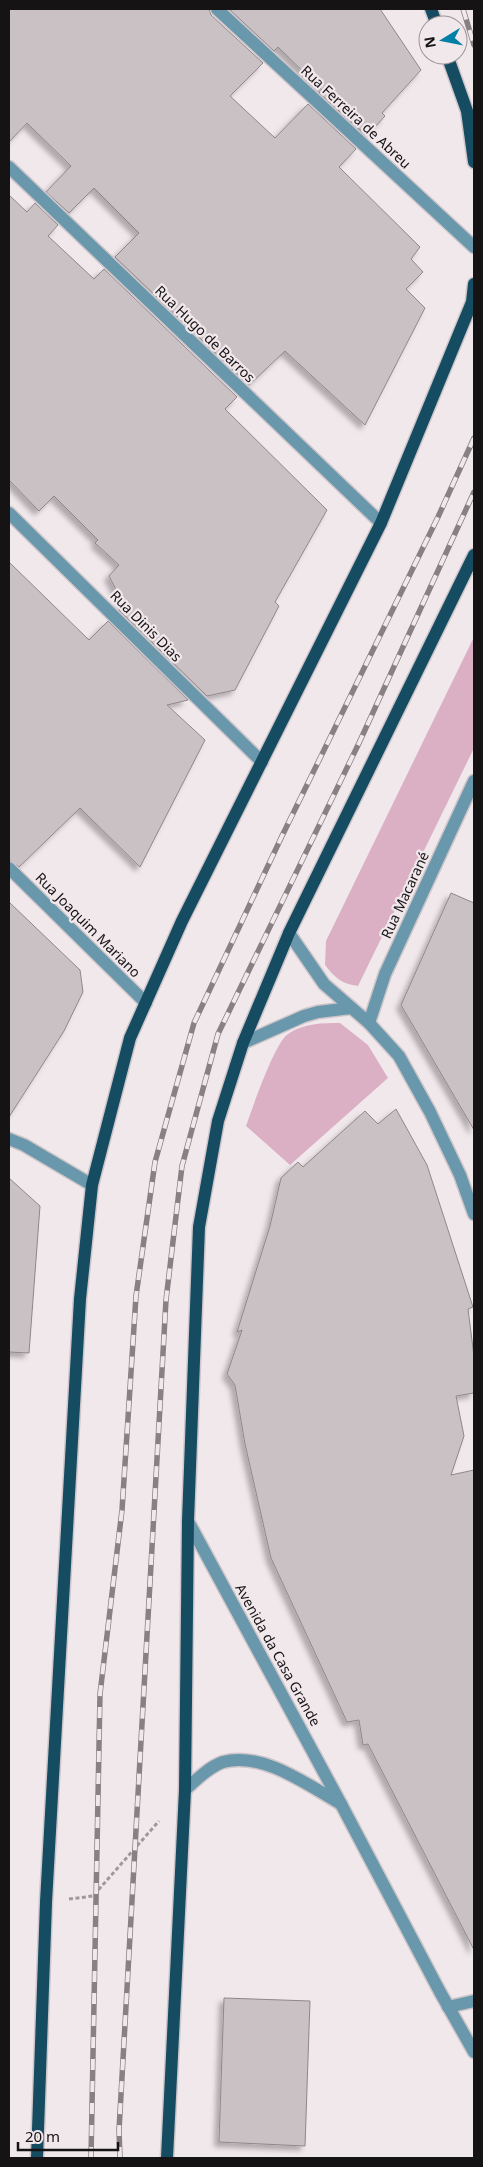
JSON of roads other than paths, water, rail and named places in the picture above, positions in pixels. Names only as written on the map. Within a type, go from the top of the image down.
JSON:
[{"type":"main road","points":[[451,65],[467,111],[474,162]]},
{"type":"main road","points":[[37,2158],[46,1902],[80,1299],[92,1185],[130,1038],[182,921],[381,523],[473,301],[474,284]]},
{"type":"main road","points":[[167,2158],[185,1790],[188,1521],[199,1228],[218,1121],[243,1043],[290,933],[474,555]]},
{"type":"street","name":"Rua Ferreira de Abreu","points":[[217,9],[474,247]]},
{"type":"street","name":"Rua Hugo de Barros","points":[[9,167],[381,523]]},
{"type":"street","name":"Rua Dinis Dias","points":[[9,512],[262,762]]},
{"type":"street","name":"Rua Macarané","points":[[369,1023],[385,974],[474,781]]},
{"type":"street","name":"Rua Joaquim Mariano","points":[[9,868],[146,1003]]},
{"type":"street","points":[[290,933],[324,984],[369,1023],[399,1056],[460,1175],[474,1214]]},
{"type":"street","points":[[243,1043],[304,1016],[351,1008]]},
{"type":"street","points":[[9,1139],[24,1145],[92,1185]]},
{"type":"street","name":"Avenida da Casa Grande","points":[[188,1521],[448,2007],[474,2052]]},
{"type":"street","points":[[185,1790],[205,1772],[221,1763],[241,1759],[264,1763],[341,1804]]},
{"type":"street","points":[[448,2007],[474,2000]]},
{"type":"railway","points":[[463,9],[474,45]]},
{"type":"railway","points":[[91,2158],[100,1694],[122,1510],[136,1296],[155,1162],[194,1023],[282,836],[438,517],[474,438]]},
{"type":"railway","points":[[120,2158],[119,2130],[166,1300],[182,1166],[218,1034],[359,743],[474,492]]}]
